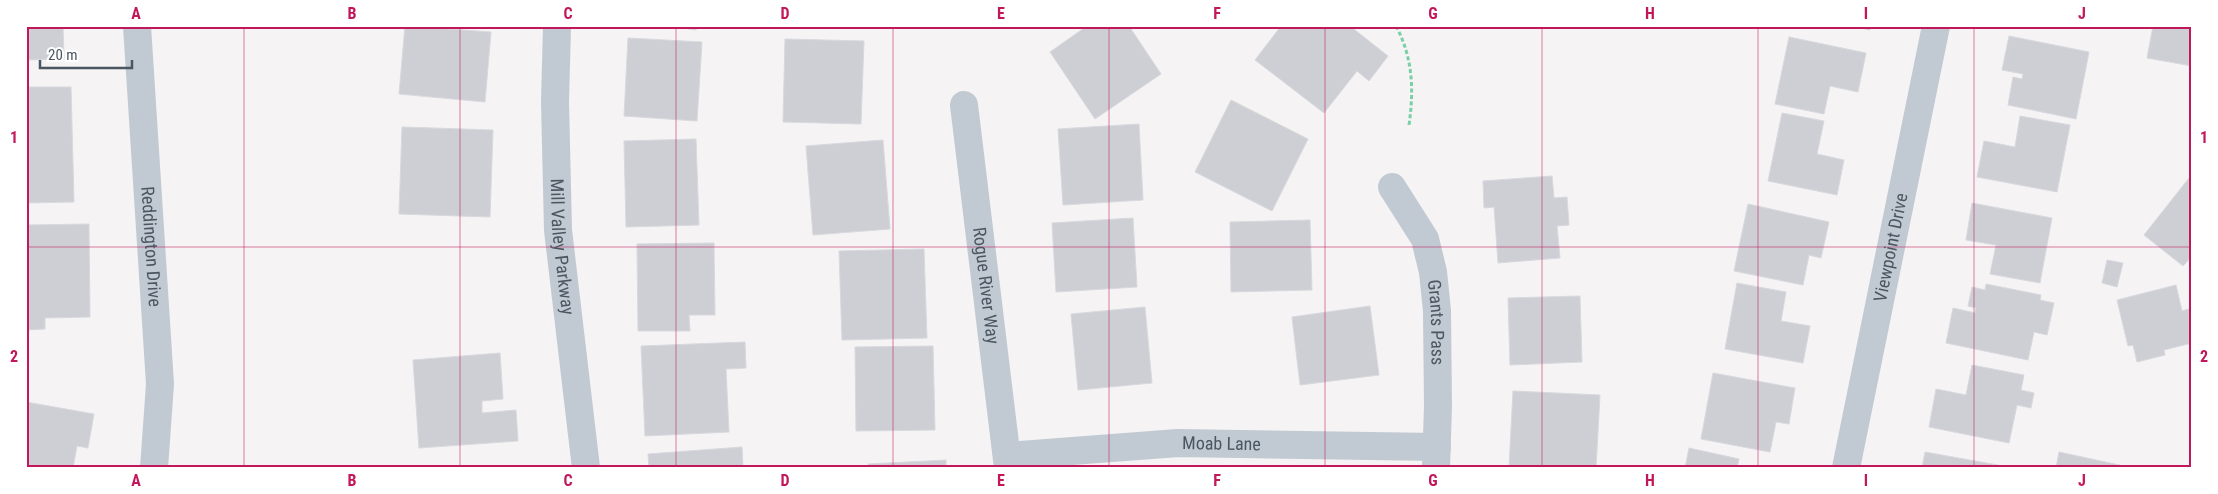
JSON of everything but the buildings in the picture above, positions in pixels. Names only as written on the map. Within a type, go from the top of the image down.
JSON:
[{"type":"street","name":"Reddington Drive","points":[[137,26],[160,384],[154,468]]},
{"type":"street","name":"Mill Valley Parkway","points":[[556,26],[555,102],[558,230],[586,468]]},
{"type":"street","name":"Viewpoint Drive","points":[[1846,468],[1936,26]]},
{"type":"street","name":"Rogue River Way","points":[[964,105],[1008,462]]},
{"type":"street","name":"Grants Pass","points":[[1392,187],[1425,239],[1433,272],[1437,311],[1436,458]]},
{"type":"street","name":"Moab Lane","points":[[1008,462],[1178,443],[1436,458]]},
{"type":"path","points":[[1396,26],[1404,41],[1410,65],[1412,101],[1409,125]]}]
